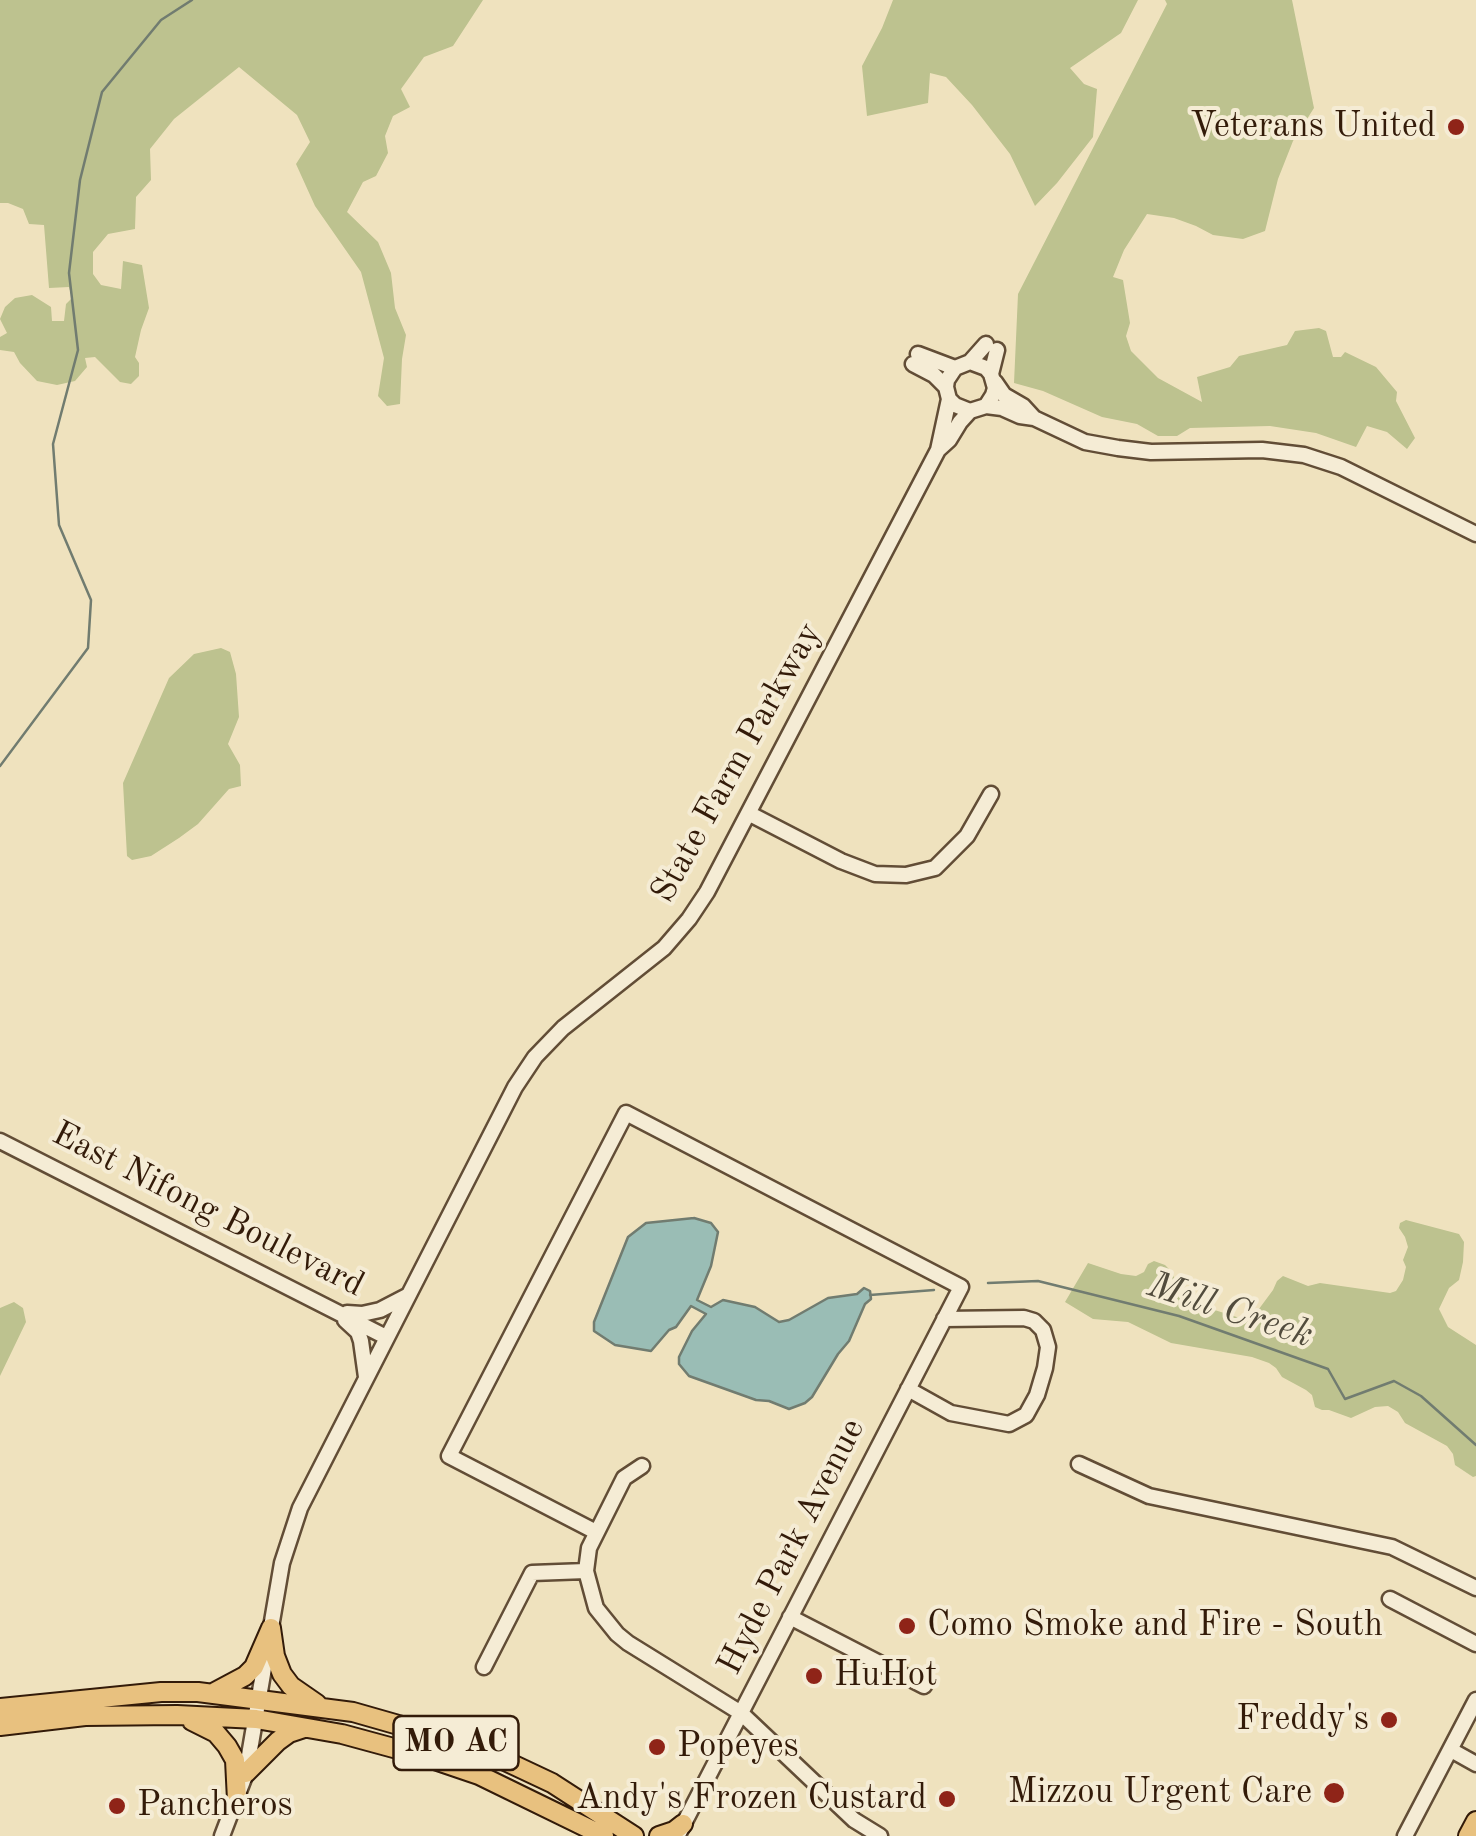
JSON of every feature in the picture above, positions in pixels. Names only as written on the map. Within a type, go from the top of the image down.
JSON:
[{"type":"main road","points":[[214,1693],[245,1676],[254,1666],[271,1628]]},
{"type":"main road","points":[[271,1628],[282,1674],[291,1686],[323,1708]]},
{"type":"main road","name":"MO AC","points":[[0,1708],[161,1692],[214,1693],[323,1708],[395,1723],[500,1759],[552,1783],[637,1835]]},
{"type":"main road","points":[[177,1715],[202,1724],[227,1746],[235,1760],[237,1800]]},
{"type":"main road","name":"MO AC","points":[[0,1726],[85,1716],[177,1715],[256,1719],[342,1734],[479,1775],[604,1836]]},
{"type":"main road","points":[[246,1773],[276,1742],[304,1728]]},
{"type":"main road","points":[[1468,1836],[1476,1821]]},
{"type":"main road","points":[[659,1836],[680,1830]]},
{"type":"street","points":[[948,392],[954,368],[992,347],[993,395],[986,406]]},
{"type":"street","points":[[954,368],[916,359],[934,375],[955,405],[970,411],[986,406],[1002,408],[1086,442],[1118,448],[1151,452],[1262,450],[1304,456],[1341,467],[1476,534]]},
{"type":"street","points":[[970,362],[986,368],[1004,395],[1034,418]]},
{"type":"street","name":"State Farm Parkway","points":[[222,1836],[246,1773],[282,1563],[300,1508],[515,1087],[535,1057],[564,1028],[664,948],[708,892],[938,450],[948,392]]},
{"type":"street","name":"State Farm Parkway","points":[[938,450],[970,411]]},
{"type":"street","points":[[750,814],[875,874],[906,874],[935,868],[967,836],[991,794]]},
{"type":"street","name":"Hyde Park Avenue","points":[[596,1532],[449,1456],[626,1113],[961,1287],[680,1830]]},
{"type":"street","name":"East Nifong Boulevard","points":[[0,1142],[386,1337]]},
{"type":"street","points":[[338,1312],[376,1311],[408,1296]]},
{"type":"street","points":[[338,1312],[358,1332],[366,1377]]},
{"type":"street","points":[[908,1388],[951,1413],[1009,1424],[1026,1415],[1037,1395],[1048,1347],[1042,1330],[1034,1322],[1024,1318],[944,1319]]},
{"type":"street","points":[[1079,1464],[1149,1496],[1392,1547],[1476,1588]]},
{"type":"street","points":[[642,1466],[624,1478],[589,1548],[586,1571],[596,1608],[617,1634],[741,1713],[854,1820],[880,1836]]},
{"type":"street","points":[[484,1667],[532,1572],[586,1571]]},
{"type":"street","points":[[1390,1598],[1476,1644]]},
{"type":"street","points":[[790,1617],[924,1686]]},
{"type":"street","points":[[1405,1836],[1476,1700]]},
{"type":"street","points":[[1451,1750],[1476,1764]]},
{"type":"green space","points":[[0,0],[483,0],[453,46],[424,57],[401,89],[410,107],[393,116],[385,136],[388,153],[376,176],[363,182],[347,212],[378,242],[391,273],[395,308],[406,335],[400,404],[387,406],[378,396],[384,358],[361,272],[315,206],[296,164],[310,142],[297,115],[239,67],[174,119],[150,149],[151,180],[136,197],[135,229],[108,234],[93,252],[93,274],[101,285],[121,289],[123,261],[142,265],[149,308],[135,357],[139,376],[131,384],[120,382],[95,357],[85,358],[87,367],[75,381],[57,385],[37,381],[14,352],[0,350],[0,337],[7,333],[0,319],[15,298],[32,295],[51,307],[52,321],[64,321],[66,304],[72,298],[69,287],[49,288],[44,225],[29,224],[23,209],[0,203]]},
{"type":"green space","points":[[893,0],[1138,0],[1121,33],[1070,68],[1084,84],[1097,89],[1093,137],[1035,206],[1010,154],[946,77],[930,73],[928,103],[867,116],[862,66]]},
{"type":"green space","points":[[1165,0],[1292,0],[1314,108],[1293,141],[1278,179],[1265,231],[1243,239],[1213,235],[1174,218],[1147,214],[1124,250],[1113,277],[1123,280],[1130,323],[1126,336],[1131,351],[1158,378],[1202,402],[1197,377],[1230,367],[1239,356],[1287,345],[1295,331],[1319,328],[1326,331],[1333,357],[1341,357],[1345,352],[1376,367],[1397,392],[1396,401],[1415,438],[1407,449],[1387,432],[1367,426],[1356,447],[1316,433],[1270,426],[1190,428],[1177,436],[1158,436],[1137,424],[1102,417],[1014,383],[1018,294],[1167,4]]},
{"type":"green space","points":[[221,648],[230,652],[236,674],[239,717],[228,744],[240,765],[241,786],[229,789],[198,824],[179,838],[151,856],[132,860],[127,856],[123,783],[169,678],[194,654]]},
{"type":"green space","points":[[1406,1220],[1459,1234],[1464,1242],[1459,1280],[1449,1288],[1439,1309],[1448,1327],[1476,1345],[1473,1477],[1455,1465],[1447,1446],[1405,1423],[1388,1406],[1375,1407],[1351,1418],[1322,1410],[1315,1407],[1312,1395],[1282,1377],[1269,1363],[1171,1343],[1128,1322],[1093,1319],[1065,1302],[1088,1263],[1136,1276],[1154,1261],[1171,1271],[1187,1297],[1243,1319],[1253,1317],[1283,1276],[1308,1286],[1320,1283],[1390,1293],[1403,1280],[1406,1267],[1403,1260],[1408,1247],[1399,1228]]},
{"type":"green space","points":[[14,1302],[23,1308],[26,1322],[0,1376],[0,1308]]},
{"type":"water","points":[[694,1218],[711,1223],[718,1232],[711,1266],[697,1300],[711,1307],[723,1300],[755,1307],[779,1322],[828,1298],[857,1294],[864,1288],[870,1291],[871,1299],[849,1341],[805,1403],[789,1409],[689,1376],[679,1364],[679,1357],[706,1314],[691,1306],[651,1351],[615,1345],[594,1331],[594,1322],[628,1237],[646,1223]]},
{"type":"waterway","points":[[0,766],[88,648],[91,600],[59,525],[53,444],[78,350],[69,273],[80,180],[102,92],[161,20],[192,0]]},
{"type":"waterway","name":"Mill Creek","points":[[988,1283],[1038,1281],[1179,1316],[1328,1369],[1345,1399],[1394,1381],[1421,1396],[1476,1445]]},
{"type":"waterway","name":"Mill Creek","points":[[870,1295],[934,1290]]},
{"type":"place","name":"Veterans United","points":[[1456,127]]},
{"type":"place","name":"Como Smoke and Fire - South","points":[[907,1626]]},
{"type":"place","name":"HuHot","points":[[814,1676]]},
{"type":"place","name":"Freddy's","points":[[1389,1720]]},
{"type":"place","name":"Popeyes","points":[[657,1747]]},
{"type":"place","name":"Mizzou Urgent Care","points":[[1334,1793]]},
{"type":"place","name":"Andy's Frozen Custard","points":[[947,1799]]},
{"type":"place","name":"Pancheros","points":[[117,1806]]}]
